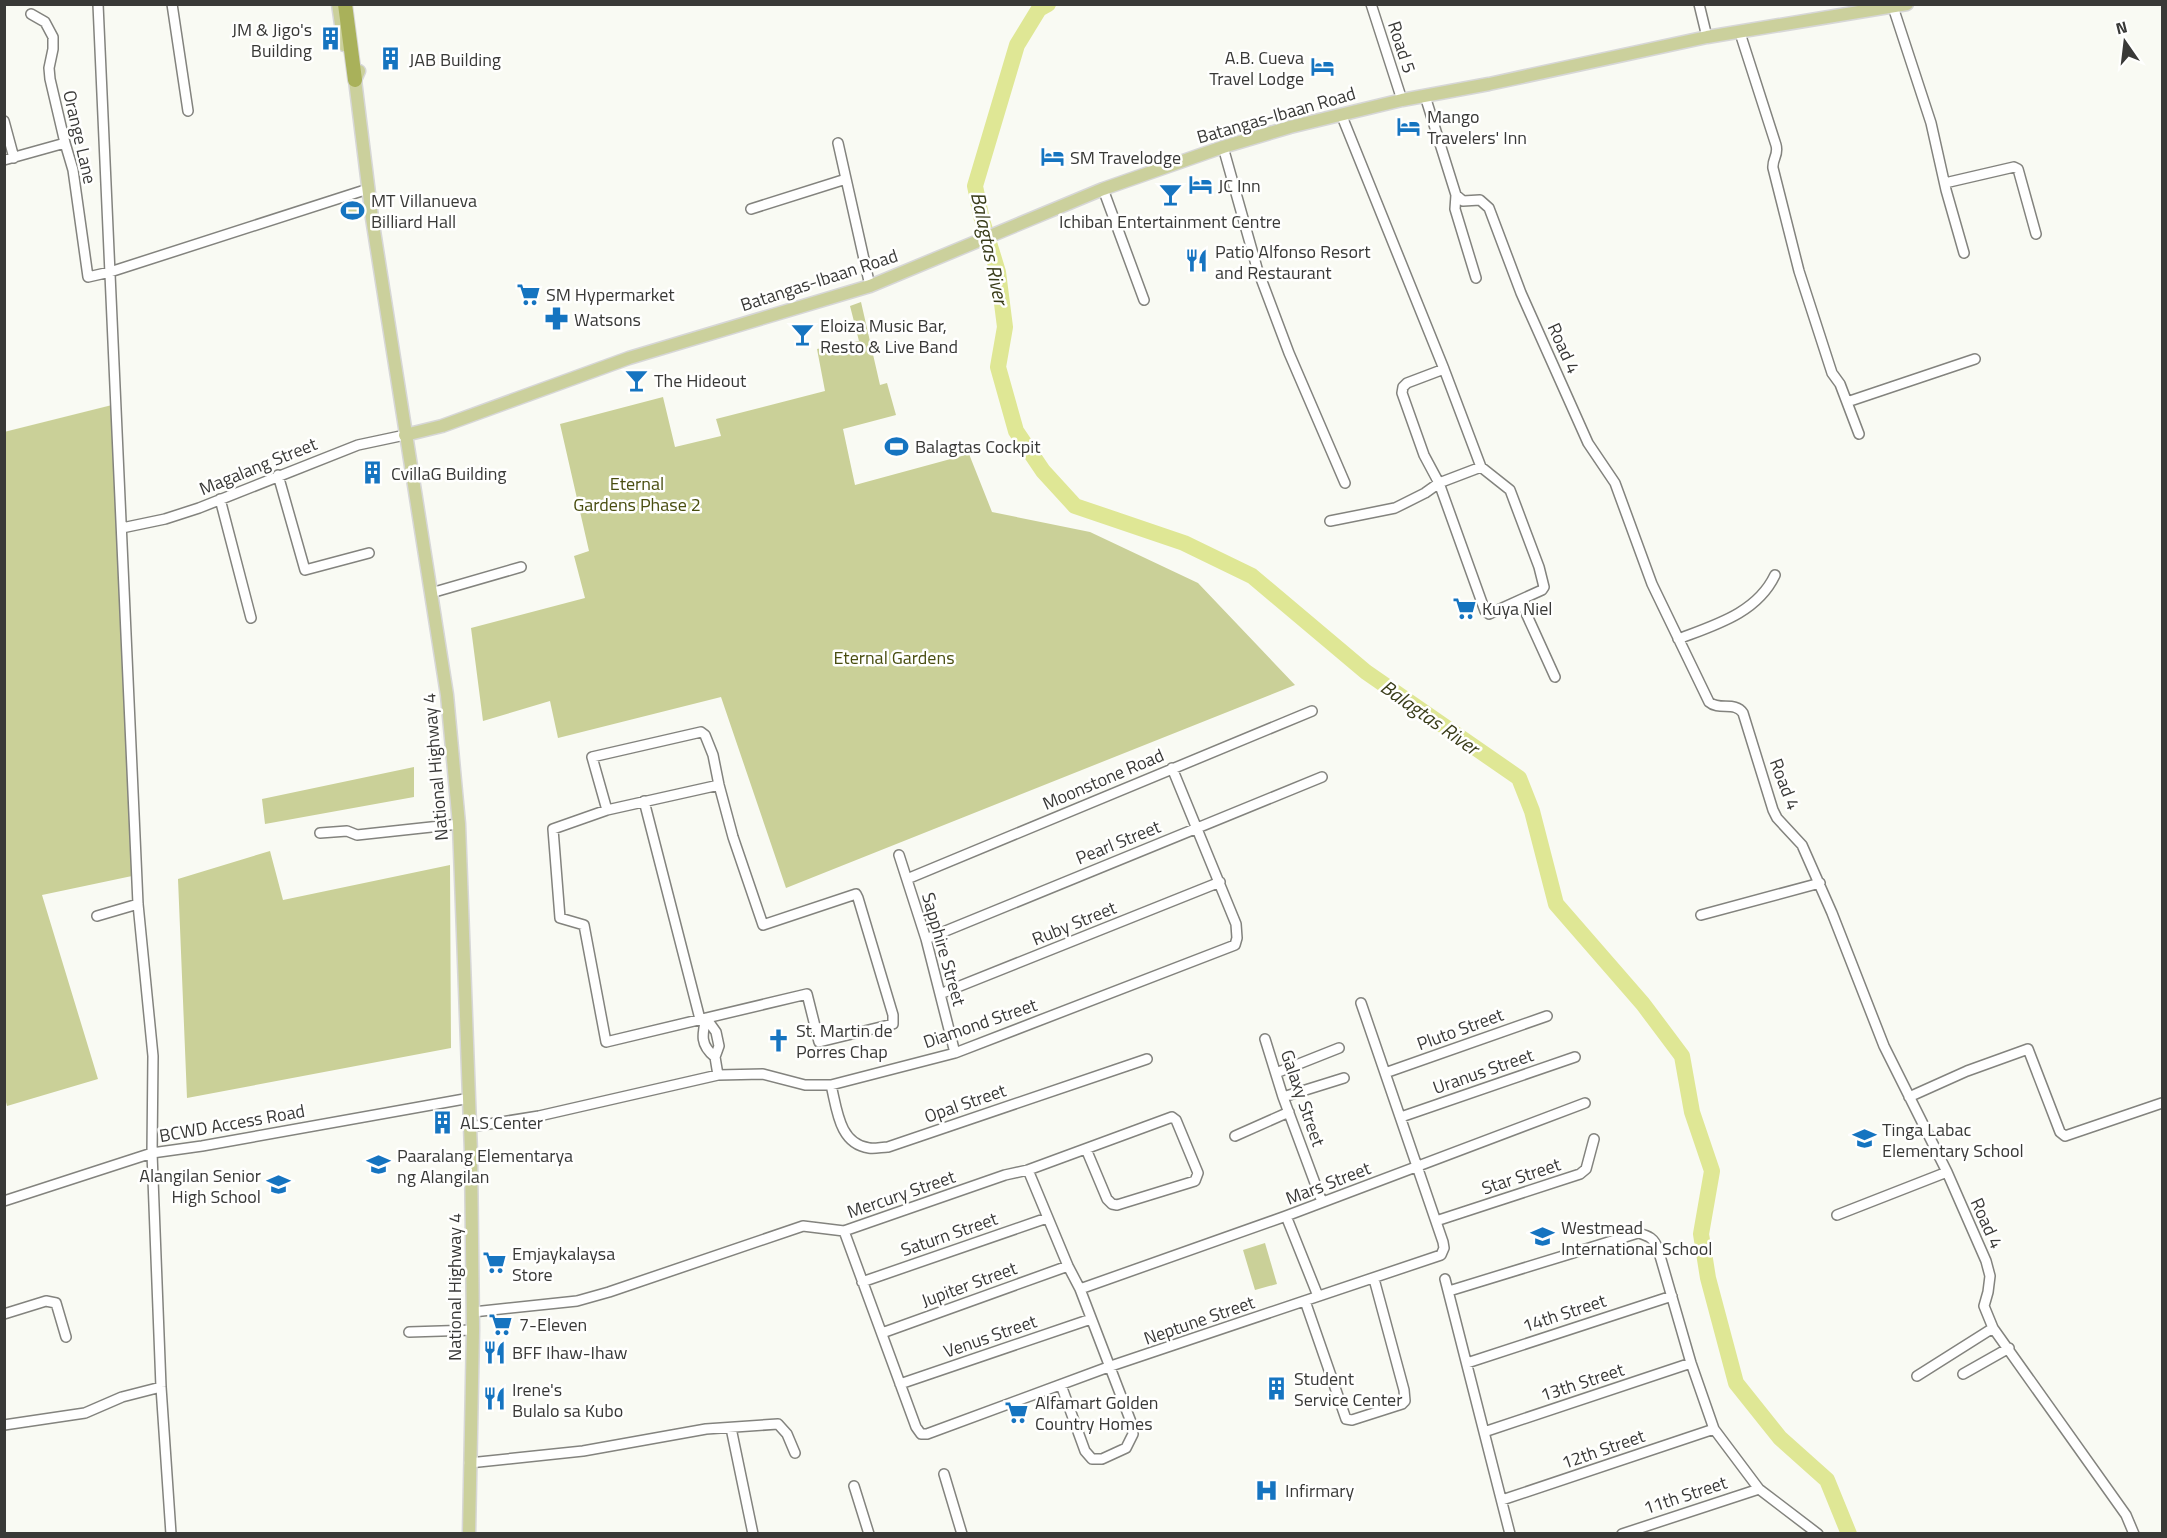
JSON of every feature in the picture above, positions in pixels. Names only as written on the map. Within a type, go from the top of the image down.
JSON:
[{"type":"highway","points":[[345,4],[351,75]]},
{"type":"main road","name":"National Highway 4","points":[[338,4],[447,695],[459,824],[470,1098],[473,1330],[469,1533]]},
{"type":"main road","name":"National Highway 4","points":[[351,75],[359,70],[352,4]]},
{"type":"main road","name":"Batangas-Ibaan Road","points":[[405,435],[442,426],[629,358],[870,286],[1103,189],[1223,147],[1341,114],[1402,100],[1489,84],[1707,37],[1907,4]]},
{"type":"street","points":[[98,4],[138,904],[153,1056],[152,1153],[161,1387],[171,1533]]},
{"type":"street","points":[[172,4],[188,111]]},
{"type":"street","points":[[1371,5],[1382,4]]},
{"type":"street","points":[[1699,4],[1707,37]]},
{"type":"street","name":"Road 5","points":[[1371,5],[1402,100]]},
{"type":"street","points":[[1893,7],[1931,123],[1964,253]]},
{"type":"street","name":"Orange Lane","points":[[31,14],[45,22],[53,37],[49,68],[73,170],[88,277],[110,273]]},
{"type":"street","points":[[1740,33],[1776,145],[1777,156],[1773,168],[1799,271],[1832,374],[1840,384],[1859,434]]},
{"type":"street","points":[[1425,96],[1456,195],[1455,209],[1476,278]]},
{"type":"street","points":[[1341,114],[1444,369],[1480,467],[1510,490],[1539,567],[1544,587],[1542,590],[1489,614],[1485,611],[1439,483],[1424,455],[1402,393],[1407,383],[1444,369]]},
{"type":"street","points":[[4,122],[9,159],[65,143]]},
{"type":"street","points":[[838,143],[870,286]]},
{"type":"street","points":[[1223,147],[1257,268],[1289,353],[1345,483]]},
{"type":"street","points":[[1945,183],[2014,167],[2018,169],[2036,234]]},
{"type":"street","points":[[751,209],[846,179]]},
{"type":"street","points":[[110,273],[368,189]]},
{"type":"street","points":[[1103,189],[1144,300]]},
{"type":"street","name":"Road 4","points":[[1456,195],[1463,201],[1480,200],[1489,208],[1521,293],[1588,442],[1615,483],[1632,526],[1642,561],[1712,705],[1740,708],[1743,713],[1773,810],[1777,818],[1802,845],[1820,883],[1884,1046],[1947,1172],[1986,1261],[1990,1276],[1984,1306],[1993,1328],[2126,1515],[2134,1533]]},
{"type":"street","points":[[1847,402],[1975,359]]},
{"type":"street","name":"Magalang Street","points":[[122,528],[165,519],[358,444],[405,435]]},
{"type":"street","points":[[1330,521],[1395,508],[1439,483],[1480,467]]},
{"type":"street","points":[[278,475],[305,570],[369,553]]},
{"type":"street","points":[[220,499],[251,618]]},
{"type":"street","points":[[431,593],[521,567]]},
{"type":"street","points":[[1678,639],[1725,621],[1750,606],[1766,592],[1775,575]]},
{"type":"street","points":[[1520,600],[1555,677]]},
{"type":"street","name":"Moonstone Road","points":[[907,879],[1312,711]]},
{"type":"street","points":[[607,810],[592,757],[702,732],[713,755],[718,785],[733,837],[763,925],[852,894],[857,896],[893,1015],[893,1024],[819,1042],[807,994],[606,1041],[584,926],[560,918],[552,829],[607,810],[718,785]]},
{"type":"street","name":"Diamond Street","points":[[470,1127],[539,1116],[718,1075],[763,1074],[805,1084],[831,1085],[955,1053],[1234,945],[1237,938],[1236,924],[1172,768]]},
{"type":"street","name":"Pearl Street","points":[[926,939],[1322,777]]},
{"type":"street","points":[[644,801],[703,1018],[716,1032],[719,1046],[715,1057],[718,1075]]},
{"type":"street","points":[[320,833],[347,831],[357,835],[459,824]]},
{"type":"street","name":"Sapphire Street","points":[[899,855],[926,939],[955,1053]]},
{"type":"street","name":"Ruby Street","points":[[940,994],[1220,882]]},
{"type":"street","points":[[1701,915],[1820,883]]},
{"type":"street","points":[[97,916],[138,904]]},
{"type":"street","name":"Neptune Street","points":[[844,1232],[916,1427],[921,1434],[927,1434],[1111,1366],[1441,1255],[1444,1248],[1436,1221],[1362,1003]]},
{"type":"street","name":"Pluto Street","points":[[1385,1073],[1547,1016]]},
{"type":"street","name":"Galaxy Street","points":[[1265,1039],[1283,1097],[1322,1202]]},
{"type":"street","points":[[1276,1074],[1339,1048]]},
{"type":"street","points":[[1909,1097],[2028,1049],[2060,1132],[2064,1136],[2163,1103]]},
{"type":"street","name":"Uranus Street","points":[[1401,1117],[1575,1057]]},
{"type":"street","name":"Opal Street","points":[[831,1085],[844,1132],[852,1143],[869,1148],[888,1147],[1147,1059]]},
{"type":"street","points":[[1283,1097],[1344,1078]]},
{"type":"street","name":"BCWD Access Road","points":[[4,1201],[152,1153],[470,1098]]},
{"type":"street","name":"Mars Street","points":[[1080,1289],[1286,1216],[1585,1103]]},
{"type":"street","points":[[1235,1136],[1289,1112]]},
{"type":"street","name":"Mercury Street","points":[[473,1312],[577,1301],[803,1226],[844,1232],[1005,1175],[1028,1170],[1173,1117],[1198,1173],[1197,1178],[1194,1181],[1112,1204],[1107,1199],[1086,1149]]},
{"type":"street","name":"Star Street","points":[[1436,1221],[1580,1174],[1586,1169],[1594,1139]]},
{"type":"street","points":[[1028,1170],[1047,1218],[1080,1289],[1131,1422],[1133,1434],[1126,1448],[1102,1459],[1092,1459],[1085,1451],[1061,1385]]},
{"type":"street","points":[[1837,1215],[1947,1172]]},
{"type":"street","points":[[1286,1216],[1318,1296]]},
{"type":"street","name":"Saturn Street","points":[[862,1282],[1047,1218]]},
{"type":"street","points":[[1449,1291],[1638,1233],[1649,1236],[1655,1241],[1691,1364],[1714,1429],[1759,1489],[1818,1533]]},
{"type":"street","name":"Jupiter Street","points":[[882,1333],[1068,1266]]},
{"type":"street","points":[[1305,1301],[1346,1419],[1352,1420],[1405,1401],[1374,1279]]},
{"type":"street","points":[[1445,1279],[1510,1533]]},
{"type":"street","name":"14th Street","points":[[1467,1363],[1672,1296]]},
{"type":"street","points":[[4,1314],[46,1301],[56,1303],[66,1337]]},
{"type":"street","name":"Venus Street","points":[[900,1384],[1091,1319]]},
{"type":"street","points":[[1917,1376],[1993,1328]]},
{"type":"street","points":[[409,1332],[473,1330]]},
{"type":"street","points":[[1963,1374],[2008,1348]]},
{"type":"street","name":"13th Street","points":[[1484,1432],[1691,1364]]},
{"type":"street","points":[[4,1425],[86,1413],[122,1398],[161,1387]]},
{"type":"street","points":[[469,1463],[583,1451],[706,1430],[778,1424],[787,1434],[795,1453]]},
{"type":"street","points":[[730,1428],[753,1533]]},
{"type":"street","name":"12th Street","points":[[1502,1500],[1714,1429]]},
{"type":"street","points":[[944,1474],[962,1533]]},
{"type":"street","points":[[854,1486],[869,1533]]},
{"type":"street","name":"11th Street","points":[[1622,1533],[1759,1489]]},
{"type":"green space","name":"MT Villanueva Billiard Hall","points":[[359,203],[361,214],[348,217],[345,206]]},
{"type":"green space","name":"Eternal Gardens","points":[[861,302],[880,385],[887,383],[896,415],[843,429],[855,485],[969,454],[992,512],[1090,532],[1198,583],[1295,685],[786,888],[721,697],[558,738],[550,701],[483,721],[471,628],[585,598],[574,556],[589,551],[560,424],[663,397],[675,447],[721,436],[716,419],[825,391],[817,349],[859,341],[850,306]]},
{"type":"green space","points":[[112,405],[132,876],[42,895],[98,1079],[7,1106],[4,1094],[4,432]]},
{"type":"green space","points":[[414,767],[414,797],[265,824],[262,799]]},
{"type":"green space","points":[[270,851],[283,900],[450,865],[451,1048],[187,1098],[178,879]]},
{"type":"green space","points":[[1265,1243],[1277,1284],[1255,1290],[1243,1250]]},
{"type":"waterway","name":"Balagtas River","points":[[1048,4],[1039,9],[1017,45],[975,186],[982,220],[998,272],[1005,327],[998,367],[1016,431],[1043,471],[1075,506],[1184,543],[1252,576],[1366,672],[1519,778],[1532,811],[1556,904],[1643,1004],[1682,1056],[1692,1112],[1712,1171],[1701,1234],[1708,1278],[1736,1383],[1780,1438],[1827,1480],[1849,1534]]},
{"type":"place","name":"JM & Jigo's Building","points":[[330,39]]},
{"type":"place","name":"JAB Building","points":[[391,59]]},
{"type":"place","name":"A.B. Cueva Travel Lodge","points":[[1322,67]]},
{"type":"place","name":"Mango Travelers' Inn","points":[[1409,126]]},
{"type":"place","name":"SM Travelodge","points":[[1052,157]]},
{"type":"place","name":"JC Inn","points":[[1200,185]]},
{"type":"place","name":"Ichiban Entertainment Centre","points":[[1170,195]]},
{"type":"place","name":"MT Villanueva Billiard Hall","points":[[353,210]]},
{"type":"place","name":"Patio Alfonso Resort and Restaurant","points":[[1197,261]]},
{"type":"place","name":"SM Hypermarket","points":[[528,294]]},
{"type":"place","name":"Watsons","points":[[556,319]]},
{"type":"place","name":"Eloiza Music Bar, Resto & Live Band","points":[[802,335]]},
{"type":"place","name":"The Hideout","points":[[636,380]]},
{"type":"place","name":"Balagtas Cockpit","points":[[897,446]]},
{"type":"place","name":"CvillaG Building","points":[[373,473]]},
{"type":"place","name":"Kuya Niel","points":[[1464,608]]},
{"type":"place","name":"St. Martin de Porres Chap","points":[[778,1040]]},
{"type":"place","name":"ALS Center","points":[[442,1122]]},
{"type":"place","name":"Tinga Labac Elementary School","points":[[1864,1139]]},
{"type":"place","name":"Paaralang Elementarya ng Alangilan","points":[[379,1165]]},
{"type":"place","name":"Alangilan Senior High School","points":[[279,1185]]},
{"type":"place","name":"Westmead International School","points":[[1543,1237]]},
{"type":"place","name":"Emjaykalaysa Store","points":[[494,1263]]},
{"type":"place","name":"7-Eleven","points":[[501,1324]]},
{"type":"place","name":"BFF Ihaw-Ihaw","points":[[494,1352]]},
{"type":"place","name":"Student Service Center","points":[[1276,1388]]},
{"type":"place","name":"Irene's Bulalo sa Kubo","points":[[494,1399]]},
{"type":"place","name":"Alfamart Golden Country Homes","points":[[1017,1412]]},
{"type":"place","name":"Infirmary","points":[[1267,1490]]},
{"type":"park label","name":"Eternal Gardens Phase 2","points":[[637,493]]}]
